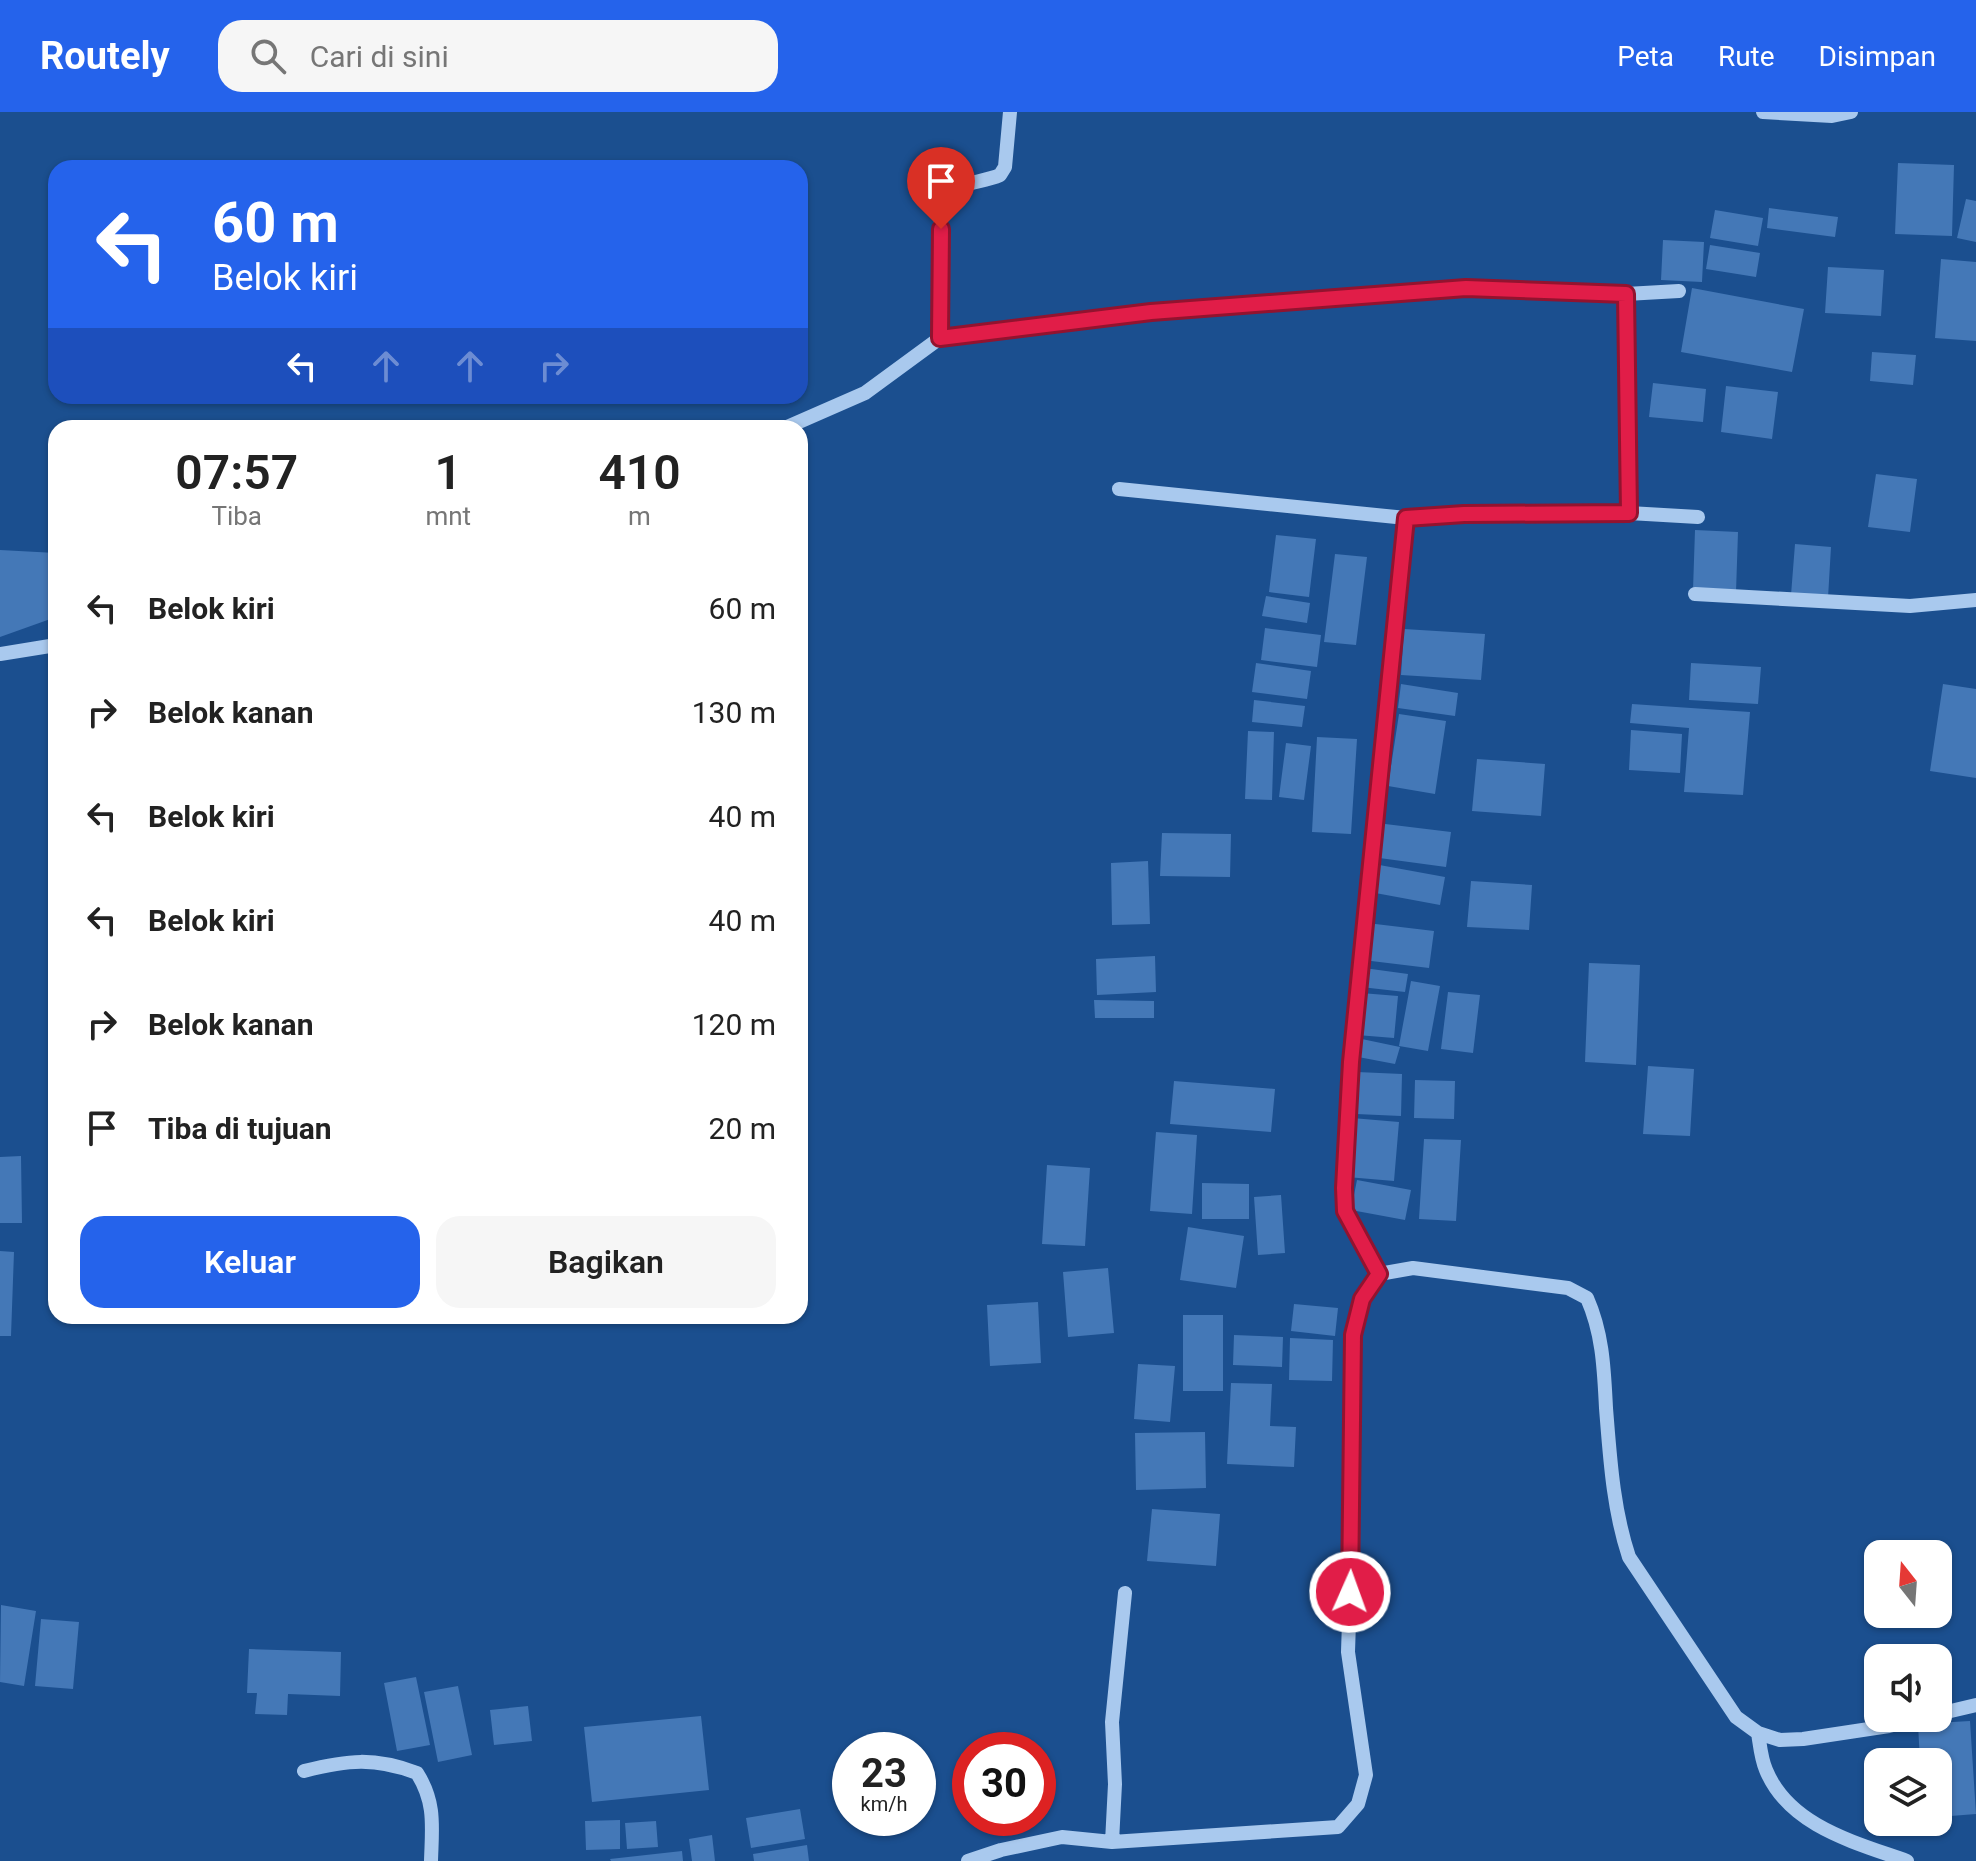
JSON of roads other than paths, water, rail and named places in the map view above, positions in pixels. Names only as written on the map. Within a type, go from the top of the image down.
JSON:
[{"type":"street","points":[[940,338],[941,202],[945,194],[955,188],[1000,175],[1005,167],[1010,112]]},
{"type":"street","points":[[1763,112],[1832,116],[1851,112]]},
{"type":"street","points":[[803,420],[865,393],[940,338],[1151,312],[1466,288],[1626,294],[1679,291]]},
{"type":"street","points":[[1626,294],[1629,513]]},
{"type":"street","points":[[1119,489],[1406,518],[1464,514],[1629,513],[1698,517]]},
{"type":"street","points":[[1379,1274],[1345,1211],[1344,1188],[1350,1076],[1406,518]]},
{"type":"street","points":[[1695,594],[1910,606],[1976,600]]},
{"type":"street","points":[[0,654],[48,646]]},
{"type":"street","points":[[968,1861],[1001,1850],[1062,1837],[1112,1842],[1338,1827],[1358,1804],[1366,1775],[1348,1652],[1353,1502],[1353,1335],[1362,1299],[1379,1274],[1413,1268],[1568,1288],[1587,1298],[1602,1343],[1611,1468],[1621,1535],[1629,1557],[1652,1588],[1717,1693],[1736,1717],[1758,1733],[1780,1740],[1864,1730]]},
{"type":"street","points":[[1112,1842],[1115,1784],[1112,1722],[1125,1593]]},
{"type":"street","points":[[1952,1711],[1976,1705]]},
{"type":"street","points":[[1758,1733],[1765,1768],[1793,1809],[1824,1830],[1907,1861]]},
{"type":"street","points":[[304,1771],[344,1761],[374,1761],[417,1773],[427,1789],[432,1811],[431,1861]]}]
